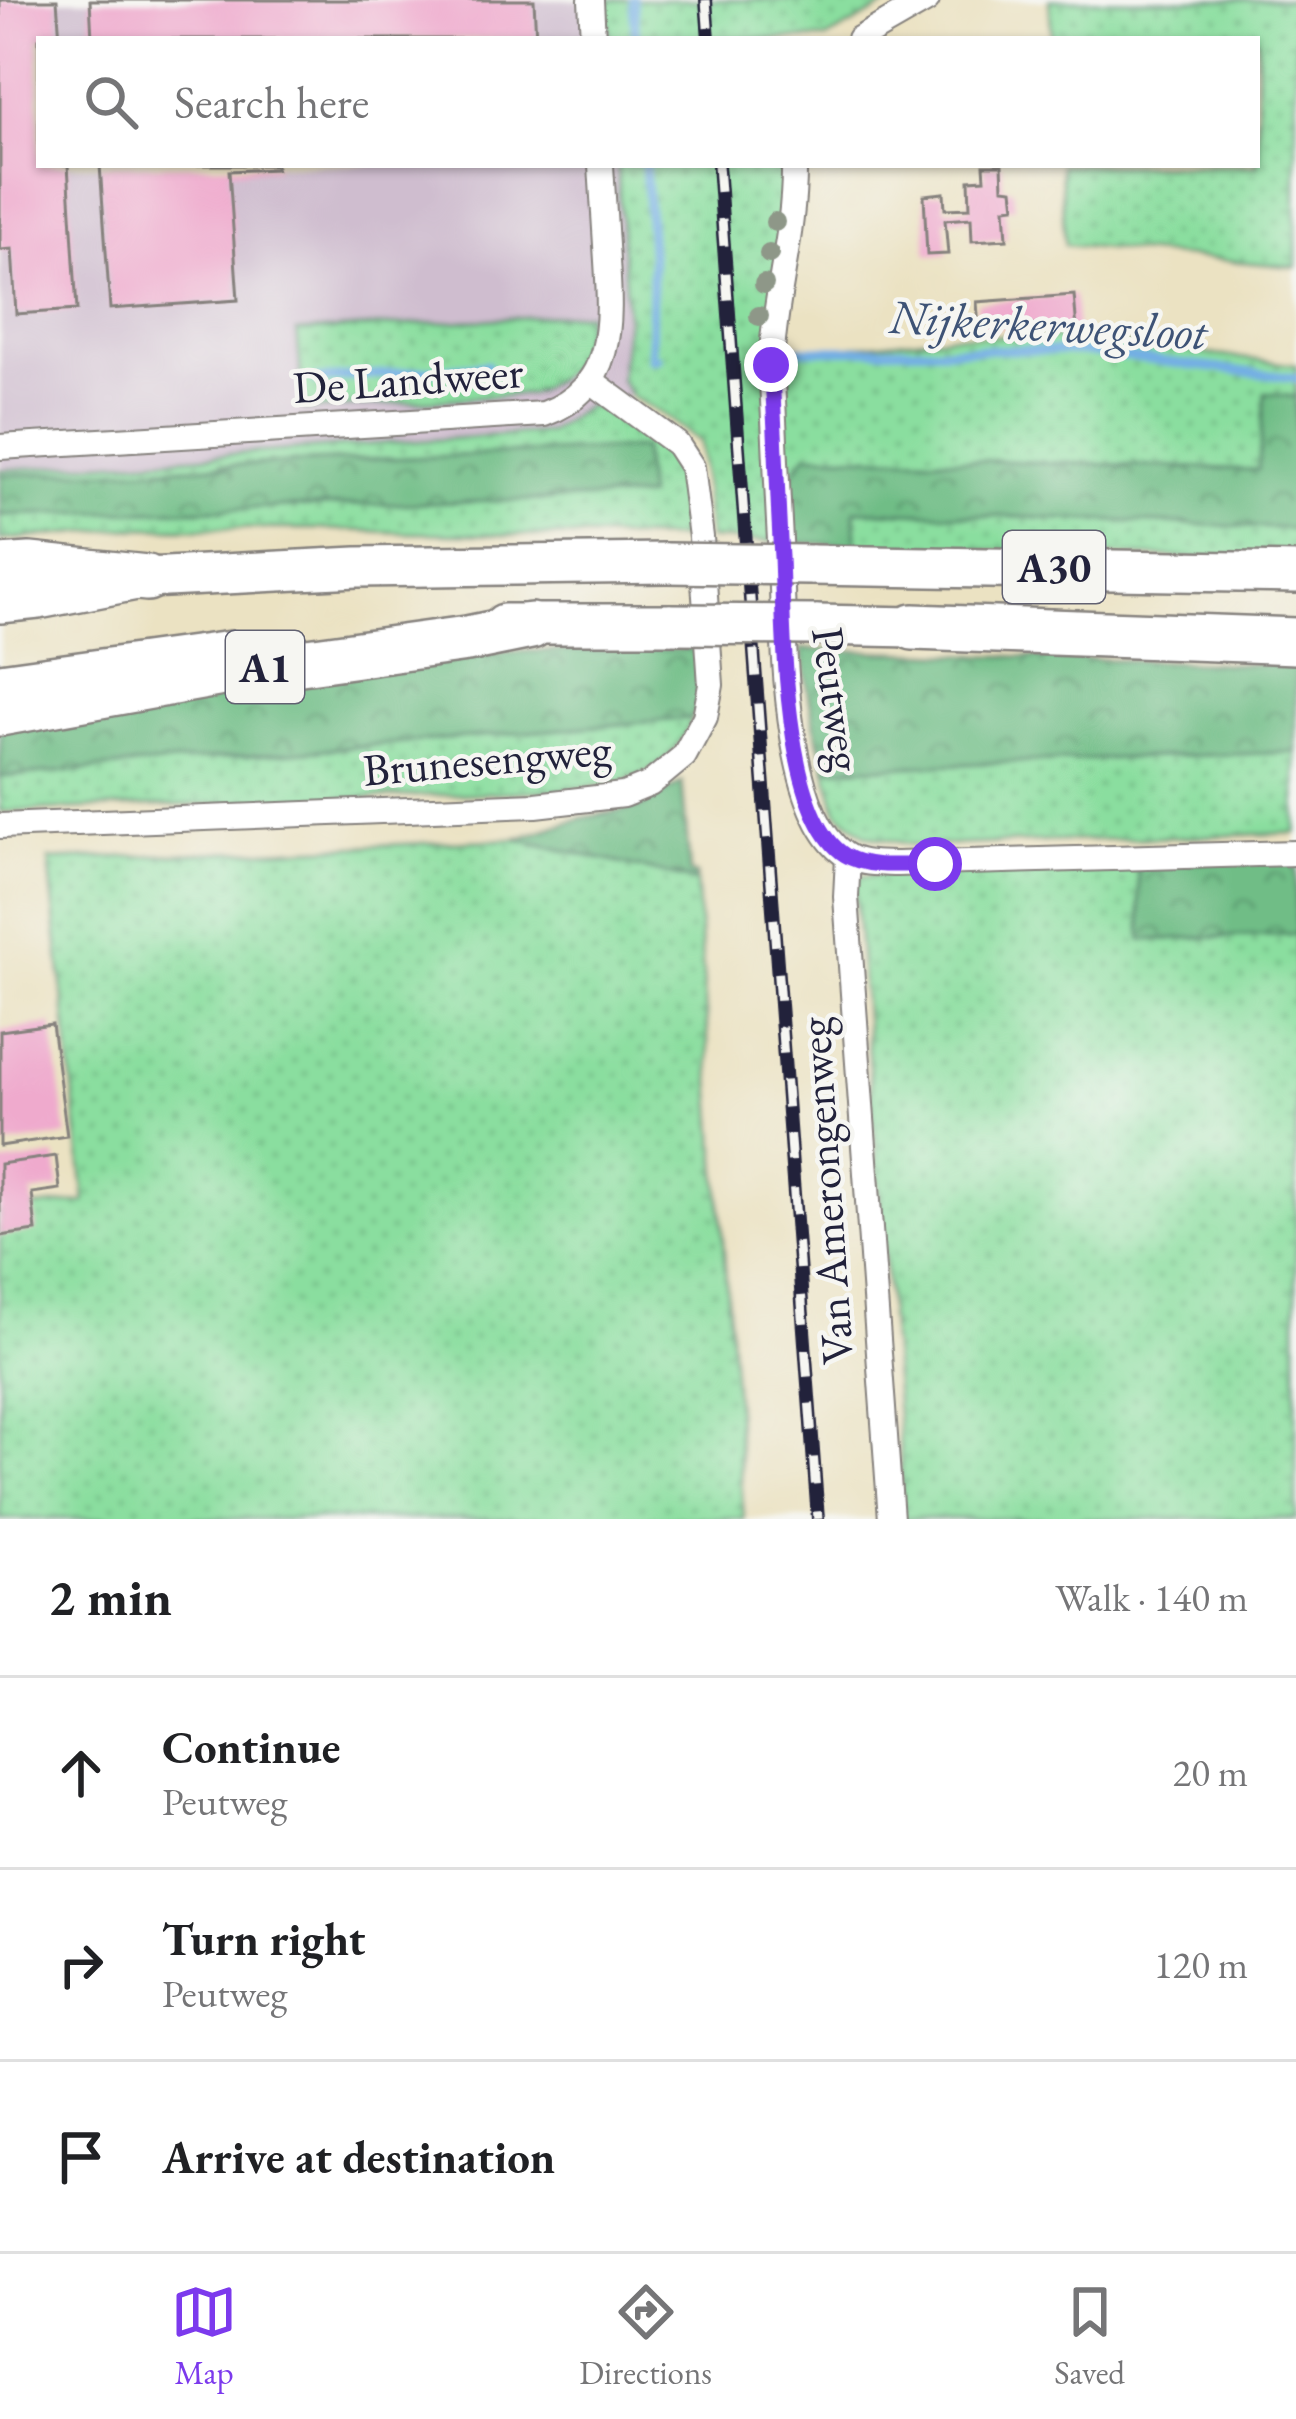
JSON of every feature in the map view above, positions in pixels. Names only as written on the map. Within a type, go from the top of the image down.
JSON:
[{"type":"highway","name":"A30","points":[[0,603],[147,578],[357,567],[668,563],[1296,573]]},
{"type":"highway","name":"A30","points":[[0,568],[30,566],[147,578]]},
{"type":"highway","name":"A30","points":[[0,682],[461,622],[914,627],[1296,641]]},
{"type":"highway","name":"A1","points":[[0,713],[531,626]]},
{"type":"street","points":[[591,0],[593,36]]},
{"type":"street","points":[[864,36],[927,0]]},
{"type":"street","name":"De Landweer","points":[[0,447],[544,414],[560,408],[590,380],[608,339],[601,168]]},
{"type":"street","name":"Peutweg","points":[[794,168],[771,365],[787,683],[807,794],[823,829],[848,857]]},
{"type":"street","name":"Brunesengweg","points":[[0,826],[536,805],[623,795],[650,784],[684,755],[705,717],[711,686],[692,467],[677,444],[590,380]]},
{"type":"street","points":[[848,857],[873,863],[935,864],[1296,853]]},
{"type":"street","name":"Van Amerongenweg","points":[[848,857],[846,897],[890,1519]]},
{"type":"shaded area","points":[[0,0],[619,0],[621,36],[36,36],[36,168],[630,168],[640,321],[618,449],[0,475]]},
{"type":"green space","points":[[607,0],[897,0],[831,36],[610,36]]},
{"type":"green space","points":[[1049,0],[1296,0],[1296,267],[1065,245],[1060,168],[1260,168],[1260,36],[1052,36]]},
{"type":"green space","points":[[617,168],[786,168],[772,542],[709,539],[700,442],[632,397],[620,379],[627,317]]},
{"type":"green space","points":[[587,313],[582,343],[572,363],[530,394],[304,410],[297,332]]},
{"type":"green space","points":[[955,335],[1081,338],[1296,365],[1296,397],[1265,394],[1259,470],[807,454],[785,484],[780,354]]},
{"type":"green space","points":[[1265,393],[1296,397],[1296,529],[855,510],[856,545],[791,543],[785,485],[807,454],[1258,470]]},
{"type":"green space","points":[[587,406],[630,420],[668,453],[682,480],[692,539],[131,528],[0,540],[0,515],[646,497],[642,448],[0,475],[0,470],[548,432]]},
{"type":"green space","points":[[642,448],[647,497],[0,515],[0,475]]},
{"type":"green space","points":[[855,510],[1296,529],[1296,562],[856,545]]},
{"type":"green space","points":[[698,649],[699,700],[692,718],[0,777],[0,721],[401,653]]},
{"type":"green space","points":[[801,649],[1296,666],[1296,752],[826,769]]},
{"type":"green space","points":[[692,718],[681,740],[651,769],[591,787],[0,812],[0,777]]},
{"type":"green space","points":[[1296,752],[1296,833],[917,846],[866,835],[837,812],[826,769]]},
{"type":"green space","points":[[682,782],[690,873],[696,881],[516,839],[582,818],[641,807]]},
{"type":"green space","points":[[516,839],[696,881],[744,1519],[0,1519],[0,1211],[85,1202],[49,860]]},
{"type":"green space","points":[[1296,858],[1296,934],[1142,940],[1137,863]]},
{"type":"green space","points":[[1137,863],[1143,940],[1296,934],[1296,1519],[903,1519],[854,878]]},
{"type":"building","points":[[0,0],[57,0],[60,36],[36,36],[36,168],[68,168],[77,310],[16,314],[12,249],[0,250]]},
{"type":"building","points":[[90,0],[534,0],[536,36],[92,36]]},
{"type":"building","points":[[100,168],[276,168],[229,171],[238,300],[110,309]]},
{"type":"building","points":[[984,168],[1002,168],[1003,188],[1013,189],[1015,207],[1005,208],[1007,239],[972,241],[971,218],[945,220],[948,254],[927,255],[924,195],[944,193],[945,209],[970,208],[969,180],[985,179]]},
{"type":"building","points":[[1074,295],[1077,330],[1032,332],[1032,325],[979,329],[977,302]]},
{"type":"building","points":[[52,1024],[67,1136],[0,1146],[0,1031]]},
{"type":"building","points":[[56,1156],[60,1189],[32,1193],[36,1231],[0,1236],[0,1164]]},
{"type":"waterway","name":"Nijkerkerwegsloot","points":[[633,0],[636,36]]},
{"type":"waterway","name":"Nijkerkerwegsloot","points":[[645,168],[652,265],[651,359],[658,358]]},
{"type":"waterway","name":"Nijkerkerwegsloot","points":[[795,350],[1082,352],[1296,378]]},
{"type":"waterway","points":[[315,380],[487,365]]},
{"type":"railway","points":[[706,0],[709,36]]},
{"type":"railway","points":[[718,168],[818,1519]]},
{"type":"route","points":[[771,365],[787,683],[807,794],[823,829],[848,857],[873,863],[935,864]]}]
